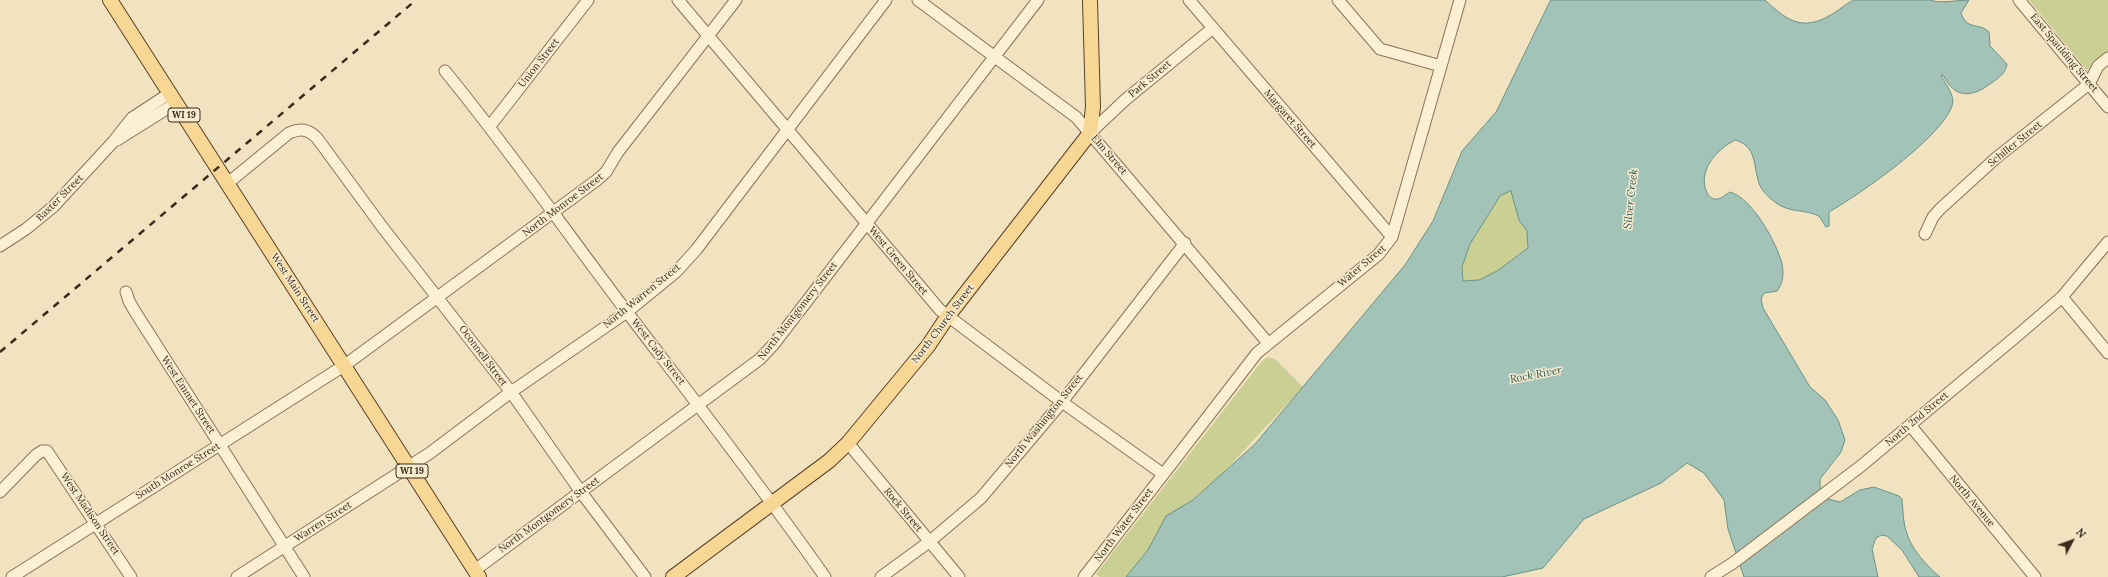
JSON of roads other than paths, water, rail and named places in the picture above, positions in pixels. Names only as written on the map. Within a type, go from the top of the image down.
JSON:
[{"type":"main road","name":"West Main Street","points":[[110,0],[345,365],[409,467],[472,575]]},
{"type":"main road","points":[[1090,0],[1093,107],[1090,133]]},
{"type":"main road","name":"North Church Street","points":[[673,577],[829,461],[848,443],[928,346],[948,316],[1090,133]]},
{"type":"street","name":"Union Street","points":[[490,126],[588,0]]},
{"type":"street","name":"West Green Street","points":[[678,0],[940,310],[1062,402],[1163,474]]},
{"type":"street","name":"North Monroe Street","points":[[345,365],[438,296],[554,214],[606,172],[618,152],[736,0]]},
{"type":"street","name":"North Warren Street","points":[[409,467],[511,392],[626,312],[676,272],[696,250],[886,0]]},
{"type":"street","name":"Elm Street","points":[[918,0],[994,58],[1076,117],[1185,243],[1268,343]]},
{"type":"street","name":"North Montgomery Street","points":[[472,575],[698,404],[760,359],[774,344],[1038,0]]},
{"type":"street","name":"Margaret Street","points":[[1189,0],[1392,237]]},
{"type":"street","points":[[1338,0],[1380,49],[1441,66]]},
{"type":"street","name":"Water Street","points":[[1163,474],[1257,353],[1378,255],[1392,237],[1460,0]]},
{"type":"street","name":"East Spaulding Street","points":[[2019,0],[2108,107]]},
{"type":"street","name":"Park Street","points":[[1090,133],[1125,100],[1212,28]]},
{"type":"street","name":"Schiller Street","points":[[1925,234],[1933,217],[1945,204],[1996,158],[2088,84],[2098,66],[2108,58]]},
{"type":"street","name":"West Cady Street","points":[[445,71],[490,126],[626,312],[773,503],[825,577]]},
{"type":"street","name":"Baxter Street","points":[[0,246],[26,229],[53,207],[113,142],[173,98]]},
{"type":"street","name":"Oconnell Street","points":[[228,183],[289,133],[299,130],[307,130],[317,138],[383,228],[438,296],[511,392],[581,492],[645,577]]},
{"type":"street","name":"North 2nd Street","points":[[1711,577],[1733,563],[1832,488],[1910,425],[2062,297],[2108,242]]},
{"type":"street","name":"North Washington Street","points":[[881,577],[929,542],[981,498],[1062,402],[1185,243]]},
{"type":"street","name":"West Emmet Street","points":[[126,292],[128,301],[304,577]]},
{"type":"street","points":[[2062,297],[2108,353]]},
{"type":"street","name":"South Monroe Street","points":[[12,577],[345,365]]},
{"type":"street","name":"North Avenue","points":[[1910,425],[2034,577]]},
{"type":"street","name":"Rock Street","points":[[848,443],[959,577]]},
{"type":"street","name":"West Madison Street","points":[[0,492],[36,455],[42,451],[47,451],[132,577]]},
{"type":"street","name":"Warren Street","points":[[237,577],[409,467]]},
{"type":"street","name":"North Water Street","points":[[1084,577],[1163,474]]},
{"type":"water","points":[[1551,0],[1765,0],[1782,15],[1791,20],[1807,23],[1816,22],[1826,18],[1855,0],[1931,0],[1943,2],[1969,0],[1961,13],[1966,22],[1981,27],[1989,32],[1990,46],[2007,64],[2004,72],[1987,86],[1973,93],[1966,94],[1960,93],[1954,89],[1943,75],[1941,75],[1953,98],[1952,106],[1945,119],[1932,134],[1898,165],[1843,204],[1829,212],[1829,226],[1826,227],[1819,216],[1808,212],[1785,208],[1770,198],[1760,186],[1751,151],[1742,143],[1735,140],[1715,155],[1706,169],[1704,177],[1707,193],[1712,198],[1719,199],[1730,192],[1747,203],[1762,222],[1779,255],[1783,268],[1782,282],[1777,291],[1764,293],[1761,299],[1763,308],[1810,387],[1825,400],[1838,420],[1845,440],[1841,452],[1820,479],[1820,488],[1828,499],[1840,502],[1860,490],[1874,487],[1899,496],[1902,499],[1903,516],[1907,534],[1912,546],[1920,557],[1940,577],[1919,577],[1902,550],[1887,536],[1881,535],[1876,538],[1872,549],[1878,577],[1744,577],[1728,529],[1724,500],[1704,473],[1687,463],[1661,483],[1584,519],[1543,568],[1502,577],[1126,577],[1148,550],[1166,516],[1193,500],[1255,444],[1405,265],[1433,221],[1462,151],[1496,112]],"holes":[[[1511,191],[1519,220],[1527,231],[1528,248],[1497,271],[1479,280],[1463,281],[1462,267],[1470,244],[1500,196]]]},
{"type":"railway","points":[[0,352],[416,0]]},
{"type":"water label","name":"Silver Creek","points":[[1631,199]]},
{"type":"water label","name":"Rock River","points":[[1536,375]]}]
